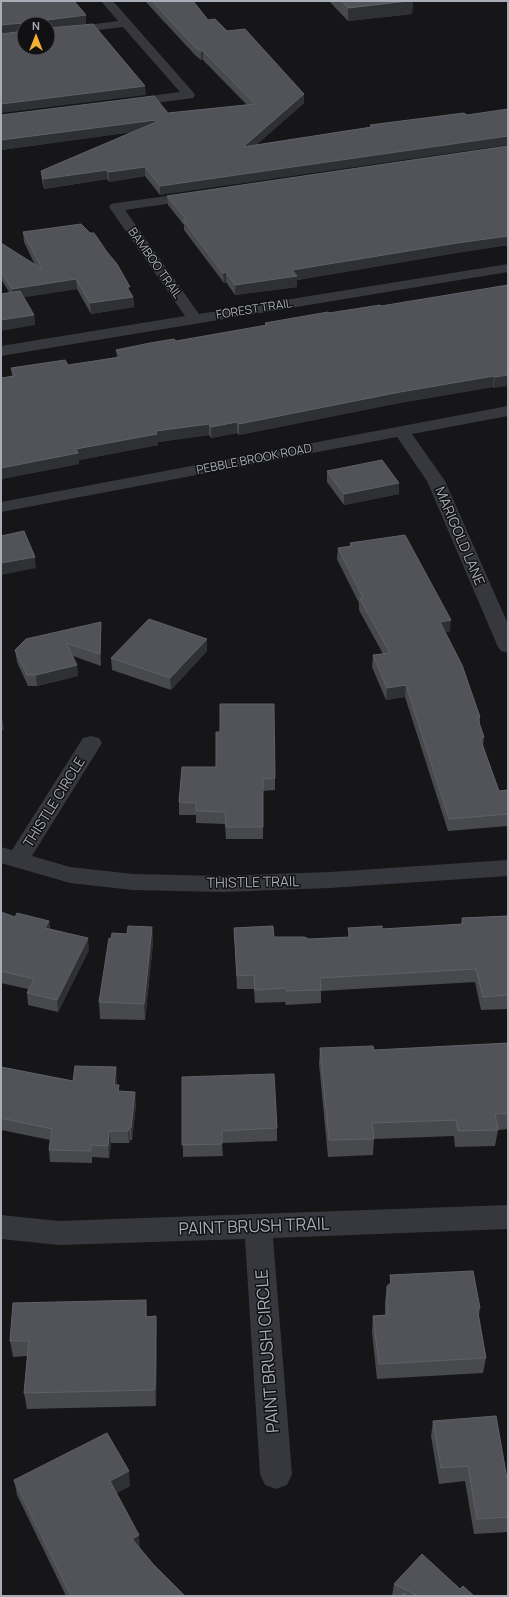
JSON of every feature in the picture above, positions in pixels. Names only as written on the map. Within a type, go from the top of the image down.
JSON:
[{"type":"street","points":[[107,1],[189,95],[119,104]]},
{"type":"street","points":[[56,32],[126,23]]},
{"type":"street","name":"BAMBOO TRAIL","points":[[194,318],[116,207],[210,194]]},
{"type":"street","name":"FOREST TRAIL","points":[[1,351],[194,318],[508,268]]},
{"type":"street","name":"PEBBLE BROOK ROAD","points":[[1,507],[508,411]]},
{"type":"street","name":"MARIGOLD LANE","points":[[401,431],[436,481],[508,647]]},
{"type":"street","name":"THISTLE CIRCLE","points":[[9,857],[66,786],[91,743]]},
{"type":"street","name":"THISTLE TRAIL","points":[[9,857],[70,875],[133,882],[222,884],[330,880],[508,868]]},
{"type":"street","name":"PAINT BRUSH TRAIL","points":[[1,1227],[59,1232],[258,1227],[508,1217]]},
{"type":"street","name":"PAINT BRUSH CIRCLE","points":[[258,1227],[276,1474]]},
{"type":"building","points":[[1,1],[74,1],[86,15],[56,19],[56,16],[16,16],[16,24],[1,25]]},
{"type":"building","points":[[152,1],[193,1],[208,20],[215,19],[227,31],[245,29],[304,94],[243,147],[372,127],[370,125],[464,113],[467,115],[508,109],[508,136],[160,186],[145,167],[108,172],[107,170],[43,179],[41,171],[156,122],[156,120],[1,140],[1,115],[154,96],[168,113],[255,104],[203,51],[195,47]]},
{"type":"building","points":[[342,1],[408,1],[348,8]]},
{"type":"building","points":[[93,24],[145,86],[1,104],[1,34],[16,32],[16,56],[56,56],[56,27]]},
{"type":"building","points":[[508,146],[508,236],[292,270],[297,276],[235,285],[226,272],[223,273],[183,220],[186,219],[167,196]]},
{"type":"building","points":[[81,224],[90,233],[94,233],[117,264],[130,287],[127,287],[133,297],[90,303],[76,279],[12,289],[1,271],[1,243],[42,269],[23,232]]},
{"type":"building","points":[[508,285],[508,375],[400,392],[239,424],[237,422],[211,427],[209,424],[156,431],[157,434],[76,449],[78,453],[1,468],[1,378],[15,376],[11,368],[65,360],[68,365],[121,357],[116,350],[174,339],[176,341],[267,325],[265,323],[328,312],[381,306]]},
{"type":"building","points":[[20,291],[34,315],[1,320],[1,294]]},
{"type":"building","points":[[382,460],[399,483],[344,494],[327,471]]},
{"type":"building","points":[[24,531],[35,557],[1,563],[1,536]]},
{"type":"building","points":[[405,535],[451,620],[440,622],[462,665],[480,717],[477,717],[484,737],[480,738],[499,791],[508,790],[508,814],[449,819],[406,685],[387,688],[373,655],[390,653],[360,599],[363,598],[338,548],[352,546],[350,543]]},
{"type":"building","points":[[149,619],[207,639],[170,678],[111,658]]},
{"type":"building","points":[[101,622],[100,654],[66,643],[77,665],[36,675],[27,675],[15,650],[26,639]]},
{"type":"building","points":[[220,704],[274,704],[275,778],[263,779],[263,827],[226,827],[225,812],[196,811],[196,803],[179,802],[182,767],[216,767],[216,732],[220,732]]},
{"type":"building","points":[[1,912],[15,917],[17,913],[49,921],[45,928],[88,938],[57,1000],[27,993],[34,979],[1,971]]},
{"type":"building","points":[[508,916],[508,995],[483,997],[476,969],[320,978],[321,990],[286,991],[285,988],[255,990],[254,975],[237,976],[234,928],[273,926],[274,937],[304,937],[309,939],[350,937],[348,928],[382,926],[382,929],[463,924],[462,918]]},
{"type":"building","points":[[128,926],[152,927],[144,1004],[99,1002],[109,938],[111,939],[112,933],[127,934]]},
{"type":"building","points":[[508,1043],[508,1113],[495,1114],[498,1130],[458,1131],[456,1120],[372,1123],[374,1139],[329,1140],[320,1048],[373,1046],[374,1050]]},
{"type":"building","points":[[75,1066],[116,1067],[114,1085],[119,1085],[118,1091],[135,1092],[131,1128],[129,1128],[128,1131],[109,1131],[108,1146],[91,1145],[91,1151],[49,1150],[52,1129],[1,1118],[1,1067],[73,1081]]},
{"type":"building","points":[[274,1074],[277,1128],[222,1131],[222,1144],[182,1145],[182,1077]]},
{"type":"building","points":[[473,1271],[480,1308],[477,1308],[486,1358],[379,1364],[373,1316],[387,1315],[387,1286],[391,1283],[390,1275]]},
{"type":"building","points":[[146,1300],[146,1317],[156,1316],[155,1390],[24,1393],[29,1341],[10,1341],[13,1303]]},
{"type":"building","points":[[496,1416],[508,1484],[508,1517],[477,1519],[468,1466],[441,1468],[433,1421]]},
{"type":"building","points":[[107,1433],[129,1471],[110,1481],[139,1535],[132,1539],[153,1564],[185,1596],[71,1596],[14,1480]]},
{"type":"building","points":[[422,1554],[460,1589],[463,1586],[474,1596],[418,1596],[394,1584]]}]
